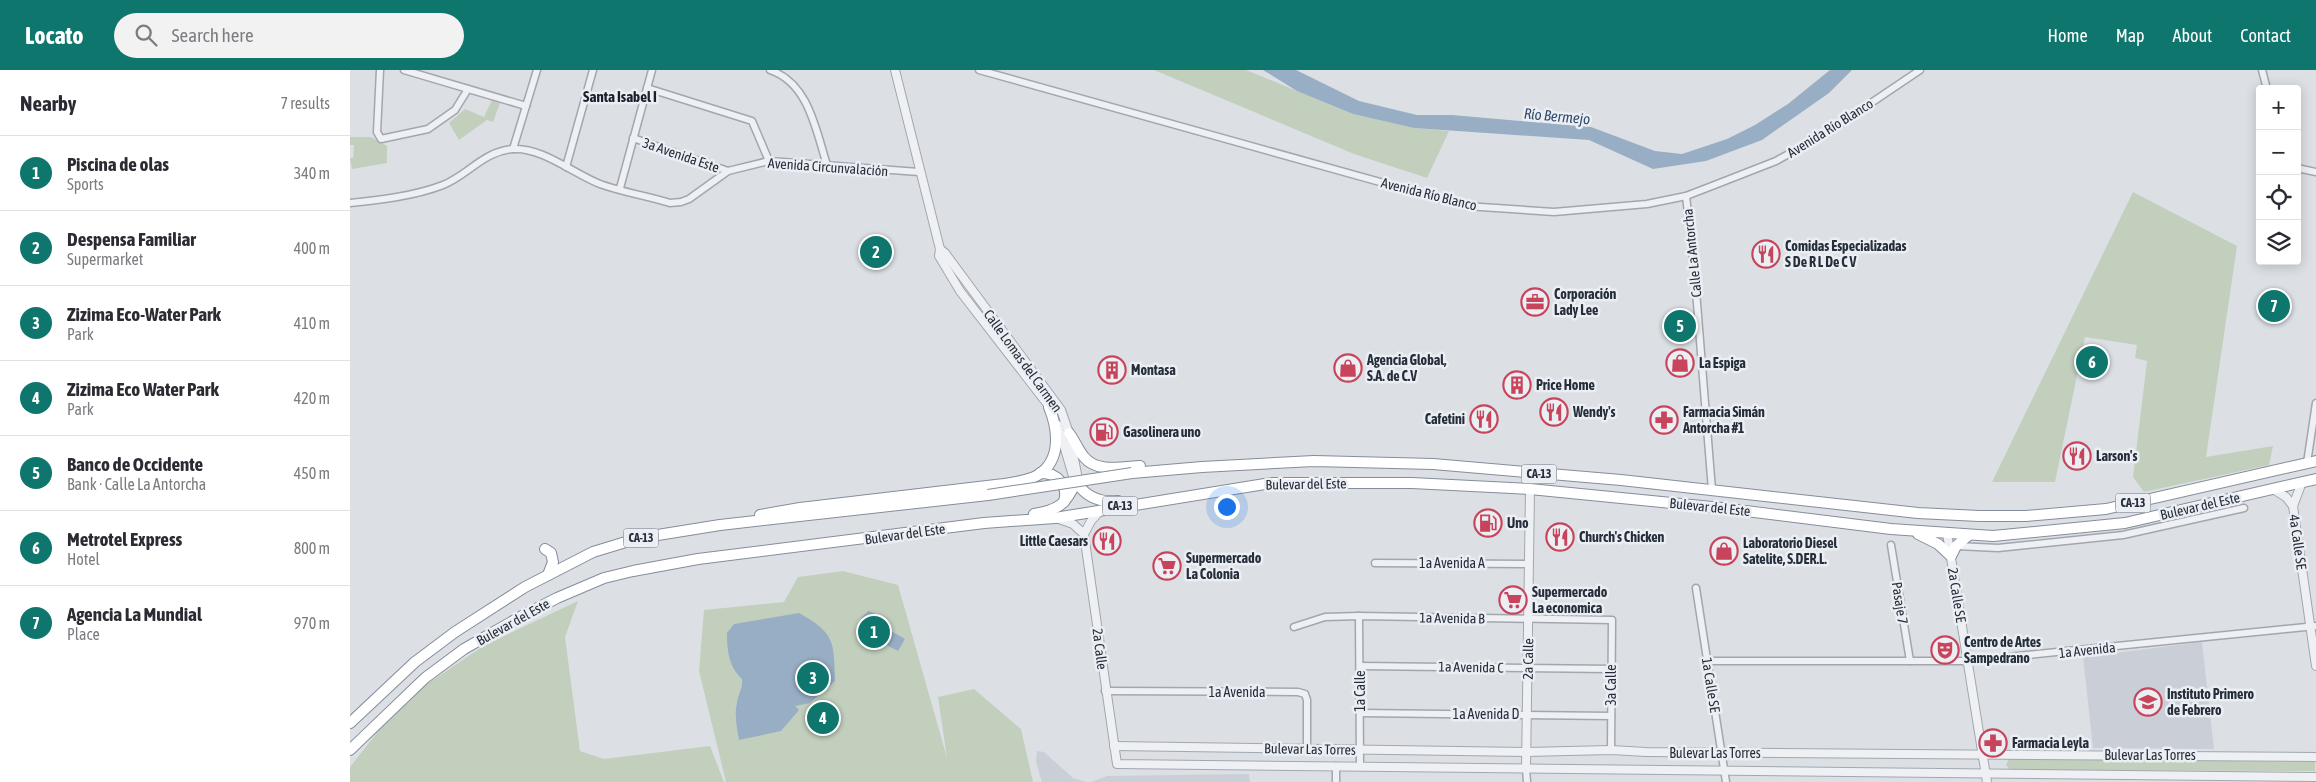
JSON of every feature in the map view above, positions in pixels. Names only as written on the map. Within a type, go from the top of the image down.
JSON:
[{"type":"highway","points":[[720,525],[781,511],[1018,481],[1040,473],[1048,466],[1056,443],[1055,422],[1049,406]]},
{"type":"highway","points":[[1069,433],[1086,460],[1108,468],[1215,460],[1308,457],[1390,458],[1433,464]]},
{"type":"highway","name":"Bulevar del Este","points":[[350,723],[415,662],[455,632],[548,575],[593,552],[639,538],[720,525],[988,495],[1132,473],[1314,461],[1433,464],[1712,490],[1918,513],[2026,516],[2106,508],[2311,462]]},
{"type":"highway","points":[[1040,473],[1054,475],[1062,482],[1065,495],[1062,505]]},
{"type":"highway","name":"Bulevar del Este","points":[[350,750],[425,678],[464,649],[557,598],[604,578],[638,569],[698,559],[984,523],[1054,518],[1271,483],[1377,483],[1530,489],[1722,508],[1969,536],[1993,536],[2125,524],[2316,478]]},
{"type":"highway","points":[[984,523],[1039,513],[1062,505],[1072,493],[1076,482],[1088,495],[1109,502],[1211,488],[1249,487]]},
{"type":"highway","points":[[1910,530],[1938,544],[1951,556],[1956,546],[1969,536]]},
{"type":"highway","points":[[544,549],[551,553],[553,562],[548,575]]},
{"type":"street","points":[[380,70],[377,132],[381,139],[428,129],[455,110],[468,89]]},
{"type":"street","points":[[404,70],[526,106]]},
{"type":"street","points":[[513,149],[537,70]]},
{"type":"street","points":[[566,167],[593,70]]},
{"type":"street","points":[[620,188],[652,70]]},
{"type":"street","points":[[770,70],[778,73],[795,87],[807,104],[827,165]]},
{"type":"street","name":"Calle Lomas del Carmen","points":[[895,70],[919,172],[940,249],[939,256],[960,291],[1055,414],[1076,482]]},
{"type":"street","name":"Avenida Río Blanco","points":[[979,70],[1466,206],[1554,212],[1647,204],[1686,196],[1776,161],[1828,132],[1920,70]]},
{"type":"street","points":[[2262,70],[2266,85]]},
{"type":"street","points":[[647,88],[752,121],[769,161]]},
{"type":"street","name":"3a Avenida Este","points":[[633,138],[728,171]]},
{"type":"street","name":"Avenida Circunvalación","points":[[350,203],[383,200],[444,185],[490,155],[513,149],[542,156],[596,182],[670,203],[681,202],[728,171],[769,161],[919,172]]},
{"type":"street","points":[[2301,169],[2316,172]]},
{"type":"street","name":"Calle La Antorcha","points":[[1686,196],[1694,266],[1712,490]]},
{"type":"street","name":"Calle Lomas del Carmen","points":[[940,249],[946,253],[1062,410],[1069,433],[1077,476],[1076,482]]},
{"type":"street","points":[[2311,462],[2316,403]]},
{"type":"street","points":[[2293,506],[2302,482]]},
{"type":"street","points":[[2273,488],[2286,497],[2293,506]]},
{"type":"street","name":"2a Calle","points":[[1526,768],[1530,489]]},
{"type":"street","name":"4a Calle SE","points":[[2293,506],[2313,626],[2316,666]]},
{"type":"street","points":[[1956,546],[1998,548],[2123,534],[2244,508]]},
{"type":"street","points":[[1054,518],[1073,524],[1084,534],[1091,521],[1103,509]]},
{"type":"street","name":"2a Calle SE","points":[[1947,533],[1987,782]]},
{"type":"street","name":"2a Calle","points":[[1084,534],[1105,691],[1117,764]]},
{"type":"street","name":"Pasaje 7","points":[[1891,545],[1910,661]]},
{"type":"street","name":"1a Avenida A","points":[[1375,563],[1529,564]]},
{"type":"street","name":"1a Calle SE","points":[[1696,588],[1726,782]]},
{"type":"street","name":"1a Avenida B","points":[[1294,627],[1325,617],[1360,616],[1612,620]]},
{"type":"street","name":"1a Calle","points":[[1360,616],[1360,766]]},
{"type":"street","name":"3a Calle","points":[[1611,750],[1612,620]]},
{"type":"street","name":"1a Avenida","points":[[1707,661],[1968,661],[2313,626]]},
{"type":"street","name":"1a Avenida C","points":[[1360,666],[1612,669]]},
{"type":"street","name":"1a Avenida","points":[[1105,691],[1298,692],[1305,694],[1307,700],[1306,749]]},
{"type":"street","name":"1a Avenida D","points":[[1360,713],[1611,716]]},
{"type":"street","name":"Bulevar Las Torres","points":[[1114,746],[1526,752],[1611,750],[1721,753],[2316,757]]},
{"type":"street","name":"Bulevar Las Torres","points":[[1117,764],[2316,777]]},
{"type":"street","points":[[1336,766],[1336,782]]},
{"type":"street","points":[[1526,768],[1527,782]]},
{"type":"shaded area","name":"Instituto Primero de Febrero","points":[[2202,642],[2214,749],[2093,748],[2083,657]]},
{"type":"shaded area","points":[[1037,751],[1044,752],[1073,778],[1086,782],[1042,782],[1036,762]]},
{"type":"shaded area","points":[[1249,774],[1250,782],[1091,782],[1107,776]]},
{"type":"green space","points":[[1154,70],[1246,70],[1353,114],[1414,128],[1449,131],[1427,178],[1354,154]]},
{"type":"green space","points":[[492,100],[500,103],[493,122],[487,120],[459,140],[449,123],[465,109],[484,117]]},
{"type":"green space","points":[[350,137],[371,137],[387,146],[387,163],[352,169],[350,158],[353,158],[354,145],[350,145]]},
{"type":"green space","points":[[2133,192],[2237,246],[2206,457],[2273,446],[2269,465],[2144,492],[2133,477],[2147,361],[2135,358],[2137,345],[2085,337],[2055,482],[1992,482]]},
{"type":"green space","points":[[843,571],[898,585],[947,758],[938,697],[974,689],[1021,729],[1033,782],[726,782],[699,671],[704,610],[784,602],[798,577]]},
{"type":"green space","points":[[578,601],[565,637],[580,751],[604,759],[710,746],[724,782],[350,782],[350,767],[402,701],[485,645]]},
{"type":"green space","points":[[2009,758],[2315,762],[2315,771],[2010,770],[2006,765]]},
{"type":"water","points":[[1263,70],[1296,70],[1359,101],[1417,115],[1452,115],[1591,127],[1655,151],[1682,154],[1727,139],[1755,125],[1788,104],[1830,70],[1852,70],[1829,93],[1762,140],[1706,161],[1653,169],[1589,140],[1414,128],[1353,114],[1297,91]]},
{"type":"water","points":[[868,611],[878,617],[884,627],[905,639],[898,651],[877,640],[859,641],[856,636],[862,617]]},
{"type":"water","points":[[799,613],[820,627],[830,640],[833,648],[835,681],[810,703],[795,706],[799,710],[781,731],[739,740],[736,712],[742,679],[734,669],[730,658],[727,633],[734,624]]},
{"type":"place","name":"Despensa Familiar","points":[[876,252]]},
{"type":"place","name":"Comidas Especializadas S De R L De C V","points":[[1766,254]]},
{"type":"place","name":"Corporación Lady Lee","points":[[1535,302]]},
{"type":"place","name":"Agencia La Mundial","points":[[2274,306]]},
{"type":"place","name":"Banco de Occidente","points":[[1680,326]]},
{"type":"place","name":"Metrotel Express","points":[[2092,362]]},
{"type":"place","name":"La Espiga","points":[[1680,363]]},
{"type":"place","name":"Agencia Global, S.A. de C.V","points":[[1348,368]]},
{"type":"place","name":"Montasa","points":[[1112,370]]},
{"type":"place","name":"Price Home","points":[[1517,385]]},
{"type":"place","name":"Wendy's","points":[[1554,412]]},
{"type":"place","name":"Cafetini","points":[[1484,419]]},
{"type":"place","name":"Farmacia Simán Antorcha #1","points":[[1664,420]]},
{"type":"place","name":"Gasolinera uno","points":[[1104,432]]},
{"type":"place","name":"Larson's","points":[[2077,456]]},
{"type":"place","name":"Uno","points":[[1488,523]]},
{"type":"place","name":"Church's Chicken","points":[[1560,537]]},
{"type":"place","name":"Little Caesars","points":[[1107,541]]},
{"type":"place","name":"Laboratorio Diesel Satelite, S.DER.L.","points":[[1724,551]]},
{"type":"place","name":"Supermercado La Colonia","points":[[1167,566]]},
{"type":"place","name":"Supermercado La economica","points":[[1513,600]]},
{"type":"place","name":"Piscina de olas","points":[[874,632]]},
{"type":"place","name":"Centro de Artes Sampedrano","points":[[1945,650]]},
{"type":"place","name":"Zizima Eco-Water Park","points":[[813,678]]},
{"type":"place","name":"Instituto Primero de Febrero","points":[[2148,702]]},
{"type":"place","name":"Zizima Eco Water Park","points":[[823,718]]},
{"type":"place","name":"Farmacia Leyla","points":[[1993,743]]},
{"type":"district","name":"Santa Isabel I","points":[[620,96]]},
{"type":"water label","name":"Río Bermejo","points":[[1557,116]]}]
